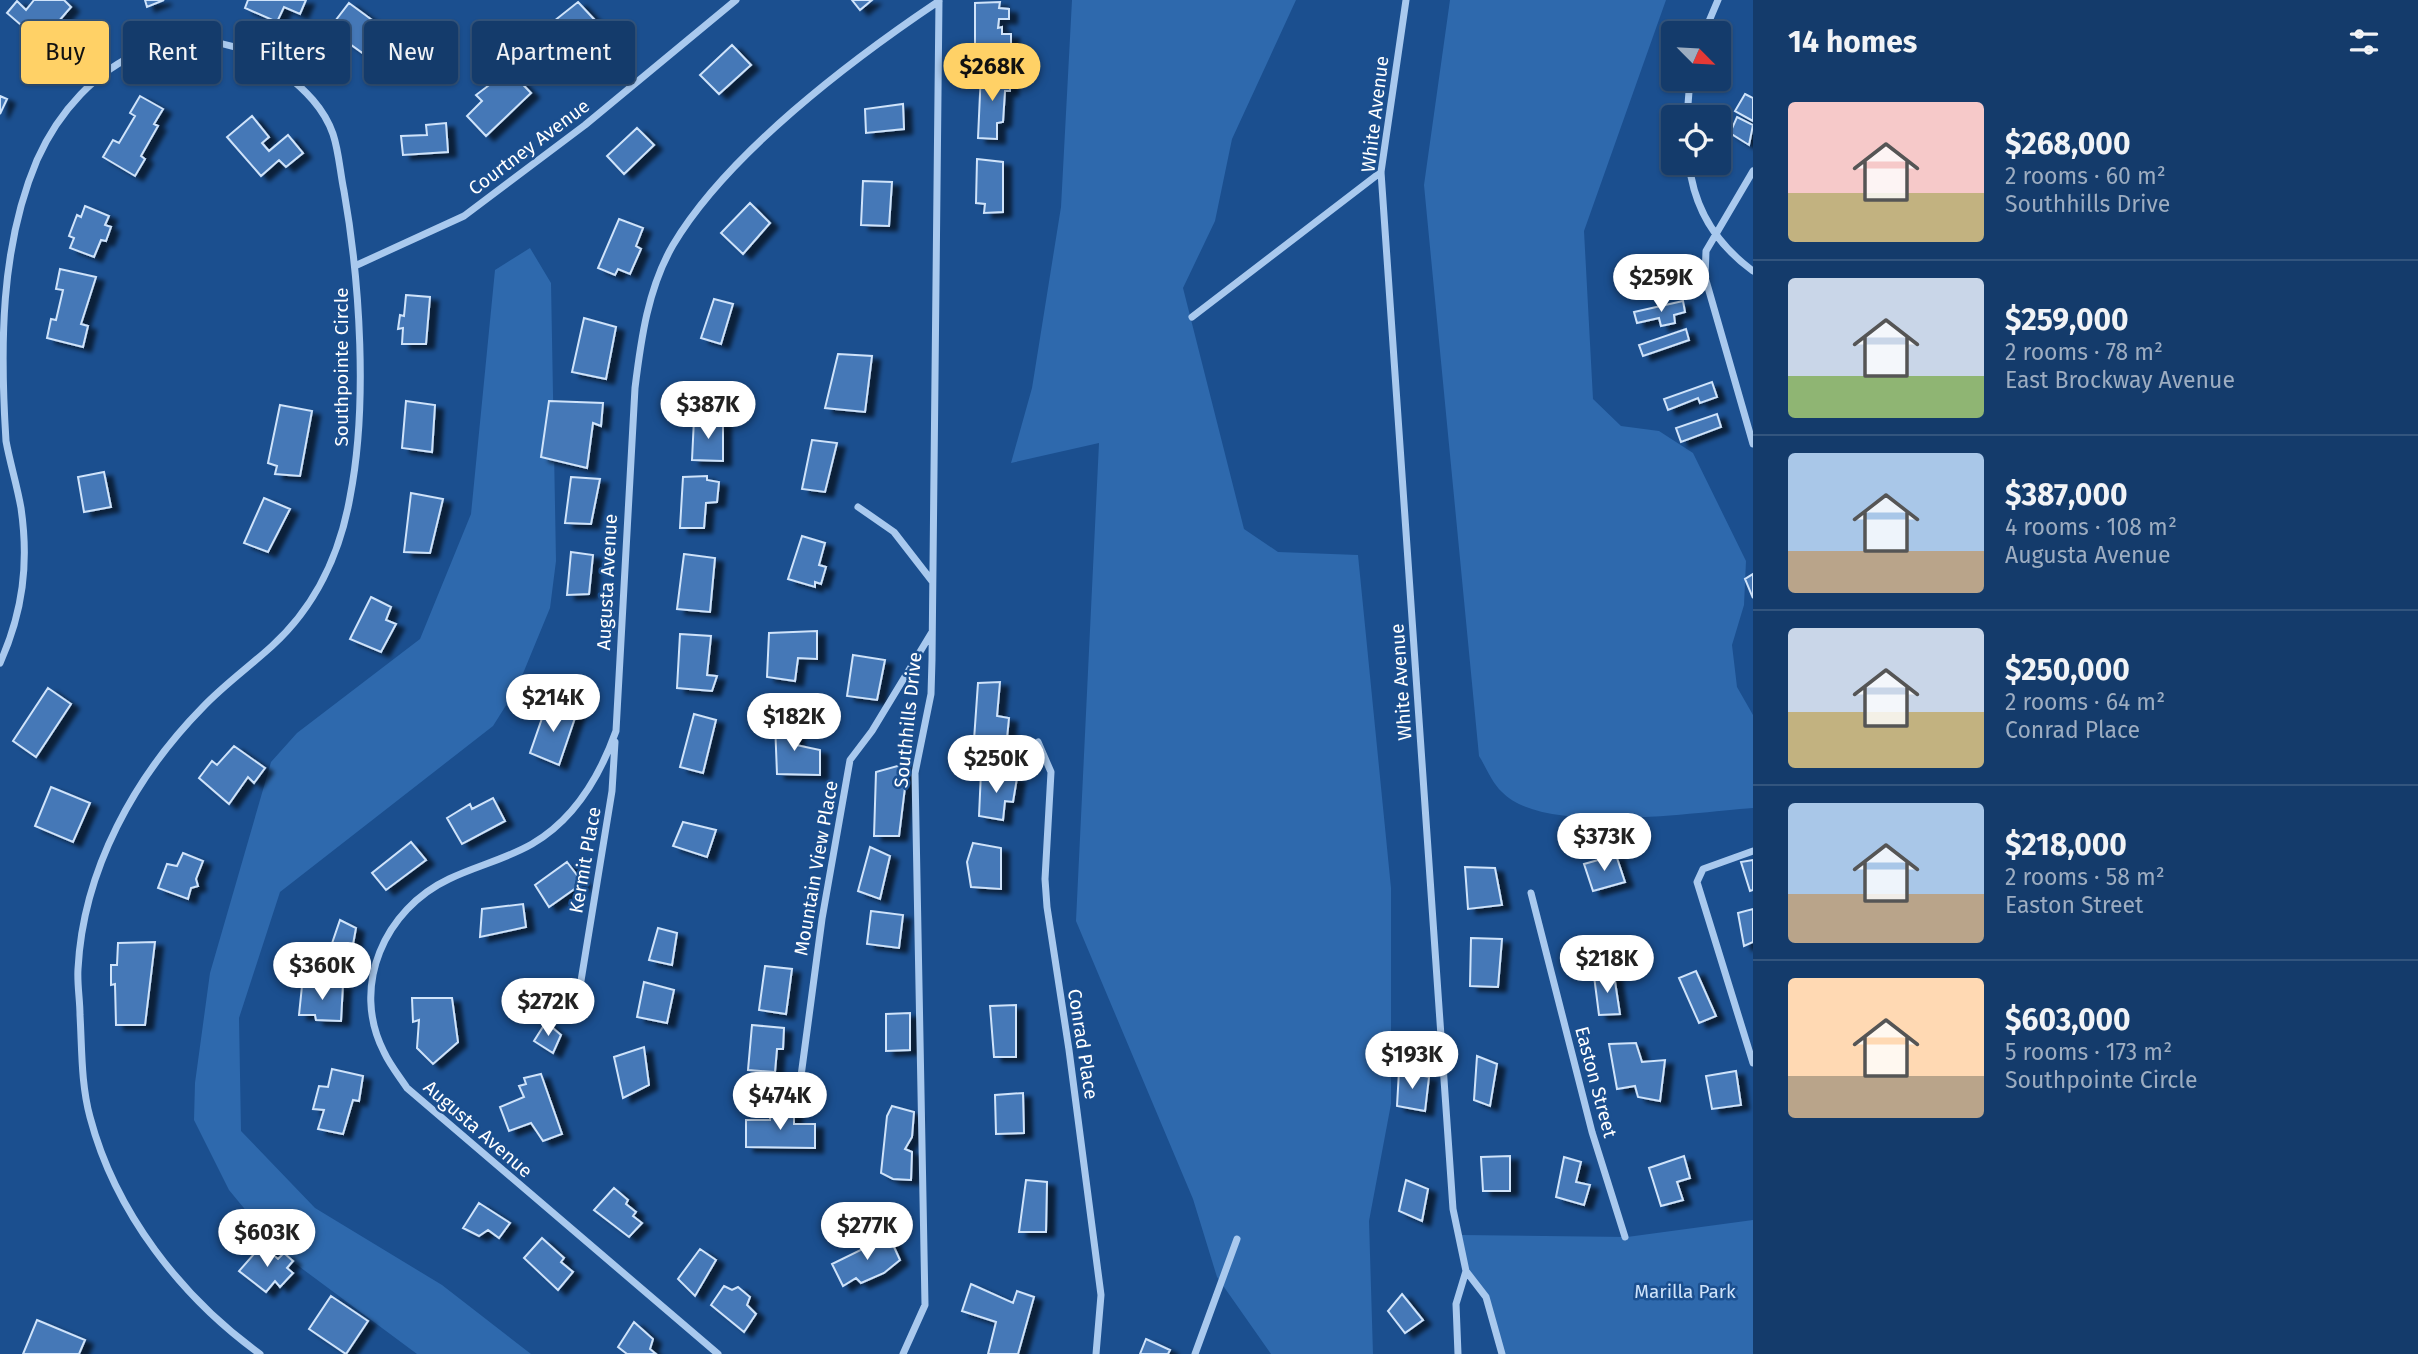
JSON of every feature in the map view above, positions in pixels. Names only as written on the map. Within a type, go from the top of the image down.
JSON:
[{"type":"street","name":"Courtney Avenue","points":[[357,265],[464,216],[585,125],[736,0]]},
{"type":"street","name":"Southhills Drive","points":[[903,1354],[925,1305],[915,773],[931,694],[939,0]]},
{"type":"street","name":"Augusta Avenue","points":[[718,1354],[407,1088],[383,1051],[372,1014],[372,968],[387,934],[414,899],[449,879],[533,844],[567,817],[592,786],[616,731],[635,388],[642,334],[653,290],[672,246],[704,199],[742,158],[815,95],[939,0]]},
{"type":"street","name":"White Avenue","points":[[1406,0],[1381,172],[1453,1209],[1466,1270],[1486,1297],[1502,1354]]},
{"type":"street","points":[[1709,21],[1718,0]]},
{"type":"street","name":"Southpointe Circle","points":[[0,663],[23,596],[26,552],[20,503],[7,444],[0,341],[5,282],[14,226],[37,162],[61,114],[93,78],[135,51],[180,40],[222,42],[261,55],[303,89],[322,111],[335,137],[357,265],[358,451],[338,550],[302,613],[276,643],[207,702],[172,740],[144,779],[116,828],[96,873],[78,969],[82,1071],[89,1114],[105,1164],[131,1213],[170,1270],[212,1316],[260,1354]]},
{"type":"street","points":[[1753,171],[1706,251],[1705,277],[1753,444]]},
{"type":"street","points":[[1192,317],[1381,172]]},
{"type":"street","points":[[1692,175],[1700,212],[1715,236],[1753,271]]},
{"type":"street","points":[[858,507],[894,532],[933,582]]},
{"type":"street","name":"Mountain View Place","points":[[799,1091],[822,919],[850,760],[872,731],[932,632]]},
{"type":"street","name":"Kermit Place","points":[[579,993],[612,791],[616,731]]},
{"type":"street","name":"Conrad Place","points":[[1038,742],[1051,772],[1045,879],[1047,908],[1069,1050],[1101,1295],[1096,1354]]},
{"type":"street","points":[[1753,851],[1703,869],[1697,882],[1753,1063]]},
{"type":"street","name":"Easton Street","points":[[1531,893],[1592,1132],[1625,1237]]},
{"type":"street","points":[[1195,1354],[1237,1239]]},
{"type":"street","points":[[1458,1354],[1456,1304],[1466,1270]]},
{"type":"green space","points":[[1072,0],[1296,0],[1232,139],[1215,221],[1183,288],[1244,529],[1278,552],[1358,555],[1391,888],[1391,1104],[1369,1221],[1373,1354],[1271,1354],[1217,1277],[1193,1199],[1076,921],[1099,443],[1011,463],[1032,388],[1061,207]]},
{"type":"green space","points":[[1450,0],[1666,0],[1584,231],[1593,399],[1621,426],[1659,431],[1693,453],[1746,561],[1744,605],[1732,645],[1737,687],[1753,715],[1753,808],[1621,818],[1551,814],[1522,805],[1502,792],[1479,756],[1424,185]]},
{"type":"green space","points":[[530,248],[551,283],[556,561],[550,608],[517,688],[493,726],[280,892],[239,1018],[241,1131],[315,1208],[442,1285],[531,1354],[417,1354],[281,1253],[229,1190],[194,1120],[195,1083],[210,973],[271,762],[297,733],[420,639],[471,514],[495,270]]},
{"type":"green space","name":"Marilla Park","points":[[1753,1220],[1753,1354],[1502,1354],[1486,1297],[1467,1272],[1461,1235],[1627,1237]]},
{"type":"building","points":[[34,0],[64,0],[71,7],[59,21],[21,21],[21,25],[7,13],[17,1],[26,10]]},
{"type":"building","points":[[145,0],[164,0],[147,7]]},
{"type":"building","points":[[248,0],[306,0],[300,14],[284,7],[277,21],[245,8]]},
{"type":"building","points":[[852,0],[872,0],[860,10]]},
{"type":"building","points":[[578,2],[596,21],[554,21]]},
{"type":"building","points":[[1000,2],[999,8],[1009,9],[1009,19],[999,19],[998,28],[1002,27],[1002,34],[1011,34],[1011,50],[975,50],[975,3]]},
{"type":"building","points":[[349,3],[373,21],[364,21],[364,54],[350,44],[350,21],[335,21]]},
{"type":"building","points":[[732,45],[751,65],[719,94],[700,75]]},
{"type":"building","points":[[981,72],[1010,75],[1010,91],[1005,91],[1003,122],[997,123],[997,139],[978,138]]},
{"type":"building","points":[[491,84],[522,84],[531,93],[486,136],[467,116],[482,101],[476,95]]},
{"type":"building","points":[[1745,94],[1753,98],[1753,121],[1735,111]]},
{"type":"building","points":[[0,96],[7,99],[0,114]]},
{"type":"building","points":[[140,96],[163,109],[154,124],[158,126],[141,156],[145,159],[135,176],[103,157],[113,140],[119,143],[135,116],[130,113]]},
{"type":"building","points":[[903,104],[904,129],[866,133],[865,109]]},
{"type":"building","points":[[252,116],[269,137],[262,143],[269,151],[288,135],[303,153],[286,167],[279,160],[261,176],[227,137]]},
{"type":"building","points":[[1737,117],[1753,125],[1749,145],[1731,134]]},
{"type":"building","points":[[446,123],[448,152],[403,155],[401,136],[427,135],[426,125]]},
{"type":"building","points":[[637,128],[654,145],[624,174],[607,156]]},
{"type":"building","points":[[977,159],[1003,162],[1003,212],[984,213],[985,204],[976,203]]},
{"type":"building","points":[[863,181],[892,182],[889,226],[861,225]]},
{"type":"building","points":[[750,203],[770,223],[743,254],[721,233]]},
{"type":"building","points":[[85,206],[109,216],[105,225],[111,227],[106,241],[101,240],[94,257],[70,248],[74,238],[69,236],[77,215],[81,217]]},
{"type":"building","points":[[619,219],[643,228],[636,246],[641,249],[630,274],[618,269],[615,275],[598,268]]},
{"type":"building","points":[[60,269],[96,277],[81,324],[88,326],[83,347],[47,338],[51,319],[56,320],[63,290],[56,289]]},
{"type":"building","points":[[1646,272],[1646,277],[1676,273],[1678,284],[1627,290],[1625,274]]},
{"type":"building","points":[[406,295],[430,297],[426,344],[402,344],[403,328],[398,329],[400,315],[404,316]]},
{"type":"building","points":[[714,299],[733,304],[721,344],[701,338]]},
{"type":"building","points":[[1683,301],[1685,312],[1674,315],[1675,323],[1661,326],[1659,318],[1637,323],[1634,312]]},
{"type":"building","points":[[584,318],[616,327],[606,379],[572,372]]},
{"type":"building","points":[[1686,329],[1689,340],[1643,356],[1639,345]]},
{"type":"building","points":[[838,354],[872,356],[865,412],[825,408]]},
{"type":"building","points":[[1712,382],[1717,397],[1700,403],[1698,398],[1668,410],[1664,399]]},
{"type":"building","points":[[406,401],[435,405],[432,452],[402,448]]},
{"type":"building","points":[[549,401],[603,403],[601,426],[593,423],[587,468],[541,457]]},
{"type":"building","points":[[280,405],[312,411],[300,476],[275,474],[277,466],[268,463]]},
{"type":"building","points":[[1717,414],[1721,427],[1681,442],[1676,428]]},
{"type":"building","points":[[694,419],[723,422],[723,461],[692,460]]},
{"type":"building","points":[[812,440],[837,443],[825,492],[802,489]]},
{"type":"building","points":[[104,472],[111,507],[84,512],[78,477]]},
{"type":"building","points":[[707,476],[707,480],[719,482],[717,502],[706,503],[704,528],[680,528],[683,477]]},
{"type":"building","points":[[571,477],[600,479],[591,524],[565,523]]},
{"type":"building","points":[[411,493],[443,499],[430,553],[404,552]]},
{"type":"building","points":[[264,498],[290,509],[268,552],[244,543]]},
{"type":"building","points":[[802,536],[825,543],[819,565],[826,567],[821,584],[815,582],[815,587],[788,579]]},
{"type":"building","points":[[571,552],[593,555],[589,594],[567,595]]},
{"type":"building","points":[[684,554],[715,558],[710,612],[677,609]]},
{"type":"building","points":[[1753,574],[1753,598],[1745,579]]},
{"type":"building","points":[[371,597],[391,607],[386,620],[396,624],[381,652],[350,639]]},
{"type":"building","points":[[817,631],[817,659],[798,658],[795,681],[767,677],[769,633]]},
{"type":"building","points":[[680,634],[711,636],[707,675],[717,676],[712,691],[677,688]]},
{"type":"building","points":[[853,655],[885,660],[877,700],[847,696]]},
{"type":"building","points":[[1000,682],[997,716],[1009,718],[1007,738],[998,743],[974,740],[978,683]]},
{"type":"building","points":[[48,688],[71,704],[36,757],[13,741]]},
{"type":"building","points":[[547,704],[577,712],[559,765],[530,753]]},
{"type":"building","points":[[694,714],[716,720],[703,773],[680,767]]},
{"type":"building","points":[[775,723],[797,724],[796,745],[820,750],[820,775],[777,774]]},
{"type":"building","points":[[234,746],[265,768],[254,783],[248,777],[229,804],[199,778],[212,761],[217,765]]},
{"type":"building","points":[[908,763],[899,836],[874,836],[876,772]]},
{"type":"building","points":[[981,772],[1017,778],[1013,802],[1005,801],[1003,820],[979,816]]},
{"type":"building","points":[[51,787],[90,803],[73,842],[35,826]]},
{"type":"building","points":[[493,798],[505,821],[462,844],[447,818],[470,804],[472,809]]},
{"type":"building","points":[[683,822],[716,830],[707,857],[673,846]]},
{"type":"building","points":[[411,842],[426,860],[386,890],[372,873]]},
{"type":"building","points":[[973,843],[1001,848],[1001,889],[971,887],[967,862]]},
{"type":"building","points":[[870,847],[890,856],[880,899],[858,891]]},
{"type":"building","points":[[183,853],[203,861],[196,879],[198,886],[191,888],[188,899],[158,888],[167,864],[177,866]]},
{"type":"building","points":[[1616,855],[1625,882],[1593,891],[1584,864]]},
{"type":"building","points":[[1753,860],[1753,890],[1750,891],[1741,862]]},
{"type":"building","points":[[567,862],[583,883],[549,907],[535,885]]},
{"type":"building","points":[[1465,867],[1495,868],[1502,905],[1468,909]]},
{"type":"building","points":[[523,904],[526,927],[480,937],[482,909]]},
{"type":"building","points":[[1753,909],[1753,942],[1744,946],[1738,913]]},
{"type":"building","points":[[871,911],[903,915],[899,948],[867,944]]},
{"type":"building","points":[[340,920],[356,928],[350,961],[328,955]]},
{"type":"building","points":[[658,928],[677,933],[672,965],[649,960]]},
{"type":"building","points":[[1471,938],[1502,939],[1498,987],[1470,986]]},
{"type":"building","points":[[155,942],[145,1025],[116,1025],[115,984],[111,985],[111,965],[117,965],[118,943]]},
{"type":"building","points":[[765,966],[792,969],[786,1014],[759,1010]]},
{"type":"building","points":[[1696,971],[1716,1016],[1699,1023],[1679,978]]},
{"type":"building","points":[[1614,975],[1620,1014],[1599,1015],[1594,976]]},
{"type":"building","points":[[644,982],[674,990],[667,1023],[637,1017]]},
{"type":"building","points":[[343,984],[341,1021],[316,1020],[315,1015],[299,1015],[302,986]]},
{"type":"building","points":[[412,998],[452,998],[458,1042],[433,1064],[417,1048],[419,1020],[413,1022]]},
{"type":"building","points":[[1016,1005],[1016,1057],[994,1057],[990,1006]]},
{"type":"building","points":[[910,1013],[910,1050],[886,1051],[886,1014]]},
{"type":"building","points":[[546,1022],[561,1035],[553,1053],[534,1041]]},
{"type":"building","points":[[752,1025],[784,1028],[783,1049],[777,1049],[775,1072],[748,1070]]},
{"type":"building","points":[[1636,1043],[1642,1062],[1665,1060],[1660,1101],[1638,1097],[1635,1086],[1617,1089],[1609,1044]]},
{"type":"building","points":[[644,1047],[649,1085],[623,1098],[614,1057]]},
{"type":"building","points":[[1477,1056],[1497,1064],[1490,1106],[1474,1100]]},
{"type":"building","points":[[332,1069],[363,1076],[359,1101],[353,1100],[343,1134],[318,1129],[324,1110],[313,1109],[319,1086],[328,1087]]},
{"type":"building","points":[[1399,1071],[1429,1077],[1425,1111],[1397,1106]]},
{"type":"building","points":[[1736,1071],[1741,1105],[1712,1109],[1706,1076]]},
{"type":"building","points":[[541,1074],[562,1134],[543,1141],[531,1123],[509,1131],[500,1107],[524,1097],[519,1086],[526,1084],[524,1078]]},
{"type":"building","points":[[1023,1093],[1024,1133],[996,1134],[995,1095]]},
{"type":"building","points":[[892,1106],[914,1112],[912,1137],[905,1149],[912,1152],[911,1180],[893,1179],[881,1173],[887,1116]]},
{"type":"building","points":[[770,1111],[794,1112],[794,1124],[815,1124],[815,1148],[746,1147],[746,1120],[770,1120]]},
{"type":"building","points":[[1510,1156],[1510,1191],[1483,1191],[1481,1157]]},
{"type":"building","points":[[1684,1156],[1690,1178],[1677,1182],[1683,1200],[1661,1206],[1649,1168]]},
{"type":"building","points":[[1564,1157],[1581,1162],[1576,1182],[1590,1185],[1584,1205],[1556,1197]]},
{"type":"building","points":[[1026,1180],[1047,1182],[1046,1232],[1019,1232]]},
{"type":"building","points":[[1406,1180],[1428,1189],[1422,1221],[1399,1211]]},
{"type":"building","points":[[614,1188],[628,1200],[626,1204],[636,1212],[633,1216],[642,1223],[629,1237],[594,1210]]},
{"type":"building","points":[[479,1203],[510,1223],[499,1238],[488,1230],[479,1236],[463,1228]]},
{"type":"building","points":[[889,1236],[900,1260],[884,1273],[861,1283],[856,1278],[843,1286],[832,1264]]},
{"type":"building","points":[[542,1238],[564,1258],[561,1262],[573,1272],[558,1290],[524,1258]]},
{"type":"building","points":[[262,1245],[278,1259],[284,1253],[293,1261],[287,1268],[293,1273],[280,1287],[275,1281],[266,1292],[239,1271]]},
{"type":"building","points":[[700,1249],[716,1260],[695,1296],[678,1279]]},
{"type":"building","points":[[971,1284],[1013,1303],[1017,1291],[1034,1297],[1018,1354],[988,1354],[996,1322],[962,1311]]},
{"type":"building","points":[[724,1286],[732,1290],[738,1287],[750,1297],[747,1305],[756,1314],[744,1332],[711,1305]]},
{"type":"building","points":[[1402,1294],[1423,1320],[1405,1333],[1388,1311]]},
{"type":"building","points":[[331,1296],[368,1321],[346,1354],[309,1329]]},
{"type":"building","points":[[37,1320],[85,1340],[79,1354],[23,1354]]},
{"type":"building","points":[[634,1322],[653,1339],[650,1349],[656,1354],[627,1354],[618,1347]]},
{"type":"building","points":[[1146,1339],[1170,1350],[1168,1354],[1140,1354]]}]
